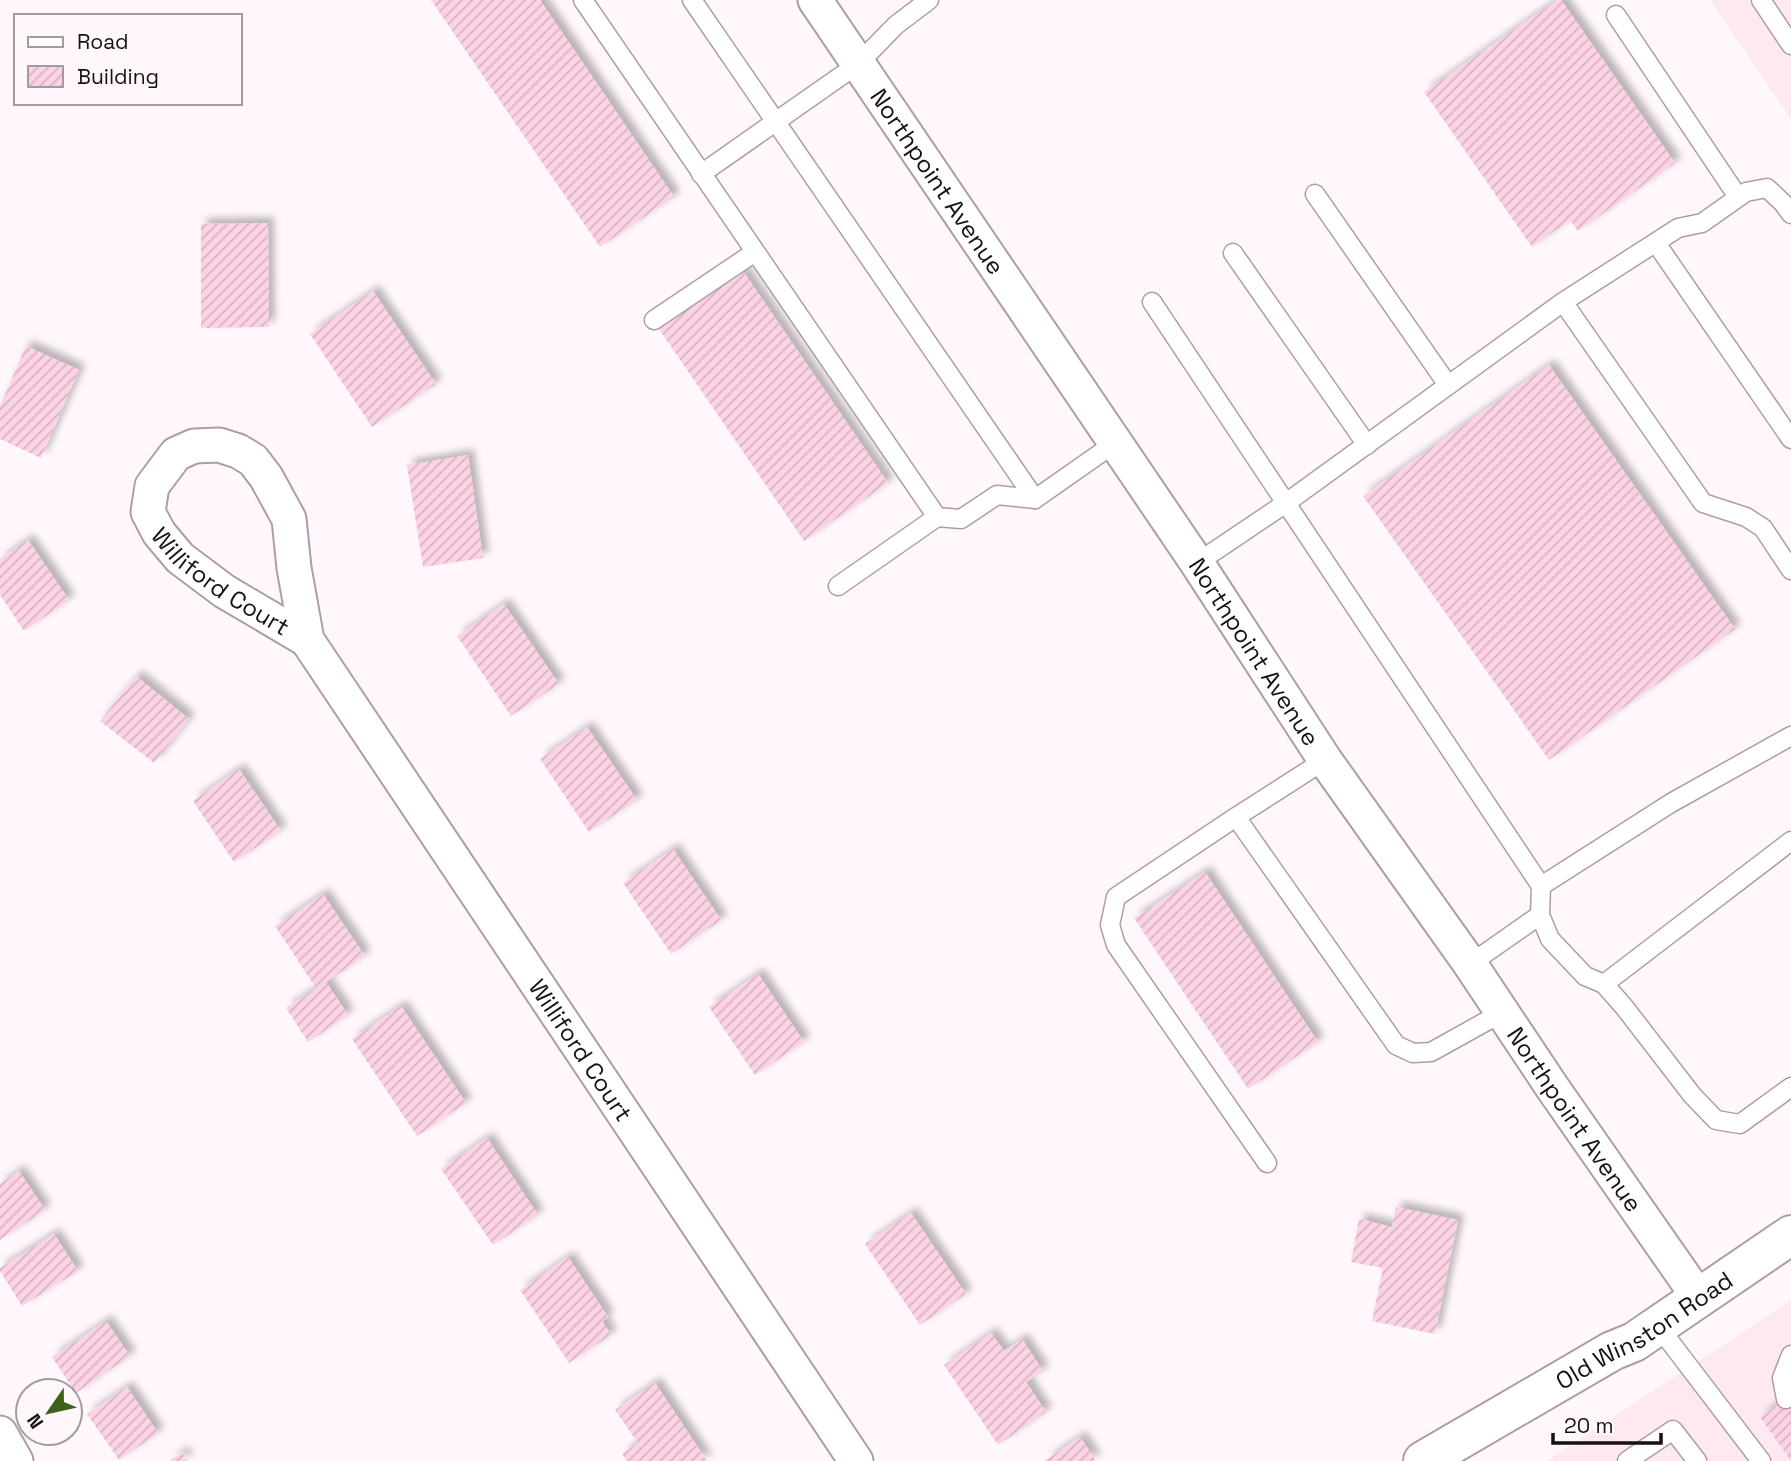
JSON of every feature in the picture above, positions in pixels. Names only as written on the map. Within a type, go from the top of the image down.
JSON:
[{"type":"street","name":"Northpoint Avenue","points":[[815,0],[1197,562],[1325,760],[1471,964],[1552,1087],[1699,1298]]},
{"type":"street","name":"Williford Court","points":[[307,640],[224,592],[180,558],[159,533],[148,512],[152,486],[176,454],[194,446],[219,445],[238,451],[253,460],[266,477],[289,519],[294,568],[307,640],[856,1461]]},
{"type":"street","name":"Old Winston Road","points":[[1436,1457],[1612,1351],[1634,1342],[1791,1236]]},
{"type":"street","points":[[0,1433],[16,1461]]},
{"type":"lane","points":[[583,0],[937,517]]},
{"type":"lane","points":[[692,0],[1035,499]]},
{"type":"lane","points":[[701,174],[858,64],[896,26],[929,0]]},
{"type":"lane","points":[[1761,0],[1788,36]]},
{"type":"lane","points":[[1616,15],[1738,197]]},
{"type":"lane","points":[[1197,562],[1286,503],[1563,302],[1678,228],[1702,223],[1746,192],[1767,188],[1791,214]]},
{"type":"lane","points":[[1315,194],[1448,385]]},
{"type":"lane","points":[[1656,243],[1791,439]]},
{"type":"lane","points":[[654,320],[755,252]]},
{"type":"lane","points":[[1233,253],[1367,445]]},
{"type":"lane","points":[[1152,302],[1541,886],[1540,915],[1550,939],[1585,976],[1604,984],[1692,1095],[1716,1120],[1740,1124],[1791,1087]]},
{"type":"lane","points":[[1563,302],[1703,503],[1745,517],[1763,528],[1791,570]]},
{"type":"lane","points":[[838,586],[937,517],[961,519],[997,495],[1035,499],[1115,443]]},
{"type":"lane","points":[[1541,886],[1671,803],[1791,736]]},
{"type":"lane","points":[[1267,1163],[1116,945],[1110,925],[1116,897],[1325,760]]},
{"type":"lane","points":[[1237,817],[1396,1045],[1413,1053],[1431,1052],[1503,1012]]},
{"type":"lane","points":[[1604,984],[1791,841]]},
{"type":"lane","points":[[1471,964],[1540,915]]},
{"type":"lane","points":[[1658,1326],[1761,1461]]},
{"type":"lane","points":[[1786,1399],[1782,1378],[1791,1355]]},
{"type":"lane","points":[[1627,1461],[1673,1430],[1697,1461]]},
{"type":"shaded area","points":[[1710,0],[1791,0],[1791,119]]},
{"type":"shaded area","points":[[1791,1300],[1791,1461],[1547,1461]]},
{"type":"building","points":[[431,0],[540,0],[674,197],[600,247]]},
{"type":"building","points":[[1557,0],[1561,0],[1675,163],[1578,231],[1570,220],[1532,247],[1424,92]]},
{"type":"building","points":[[268,223],[269,327],[201,328],[201,224]]},
{"type":"building","points":[[743,271],[888,483],[804,541],[659,329]]},
{"type":"building","points":[[373,291],[436,384],[372,427],[310,334]]},
{"type":"building","points":[[26,346],[79,370],[41,458],[0,439],[0,406]]},
{"type":"building","points":[[1549,365],[1735,629],[1549,760],[1363,496]]},
{"type":"building","points":[[468,455],[483,558],[423,567],[407,465]]},
{"type":"building","points":[[28,540],[69,600],[24,631],[0,595],[0,559]]},
{"type":"building","points":[[504,604],[559,684],[511,716],[457,636]]},
{"type":"building","points":[[136,676],[189,719],[154,763],[100,721]]},
{"type":"building","points":[[587,727],[637,800],[589,832],[540,759]]},
{"type":"building","points":[[239,769],[281,831],[234,862],[193,801]]},
{"type":"building","points":[[673,849],[721,920],[671,954],[623,883]]},
{"type":"building","points":[[1205,872],[1318,1042],[1248,1089],[1134,918]]},
{"type":"building","points":[[323,894],[365,956],[326,982],[348,1015],[308,1042],[286,1008],[316,988],[275,926]]},
{"type":"building","points":[[758,974],[804,1042],[755,1075],[709,1007]]},
{"type":"building","points":[[401,1006],[466,1103],[417,1136],[352,1039]]},
{"type":"building","points":[[487,1138],[538,1215],[493,1245],[441,1169]]},
{"type":"building","points":[[19,1171],[45,1210],[0,1240],[0,1184]]},
{"type":"building","points":[[1396,1207],[1458,1220],[1435,1334],[1372,1321],[1383,1268],[1351,1262],[1359,1219],[1392,1227]]},
{"type":"building","points":[[911,1213],[966,1294],[920,1325],[865,1244]]},
{"type":"building","points":[[54,1234],[78,1271],[22,1306],[0,1268]]},
{"type":"building","points":[[568,1257],[608,1317],[602,1321],[611,1335],[569,1363],[520,1290]]},
{"type":"building","points":[[106,1321],[130,1356],[84,1388],[84,1377],[65,1377],[52,1357]]},
{"type":"building","points":[[991,1333],[1004,1351],[1022,1339],[1043,1371],[1026,1382],[1046,1412],[998,1445],[944,1365]]},
{"type":"building","points":[[655,1383],[707,1461],[627,1461],[622,1454],[638,1443],[615,1410]]},
{"type":"building","points":[[127,1387],[158,1433],[119,1460],[87,1414]]},
{"type":"building","points":[[1791,1395],[1791,1461],[1760,1417]]},
{"type":"building","points":[[1080,1437],[1096,1461],[1044,1461]]},
{"type":"building","points":[[182,1452],[188,1461],[169,1461]]}]
